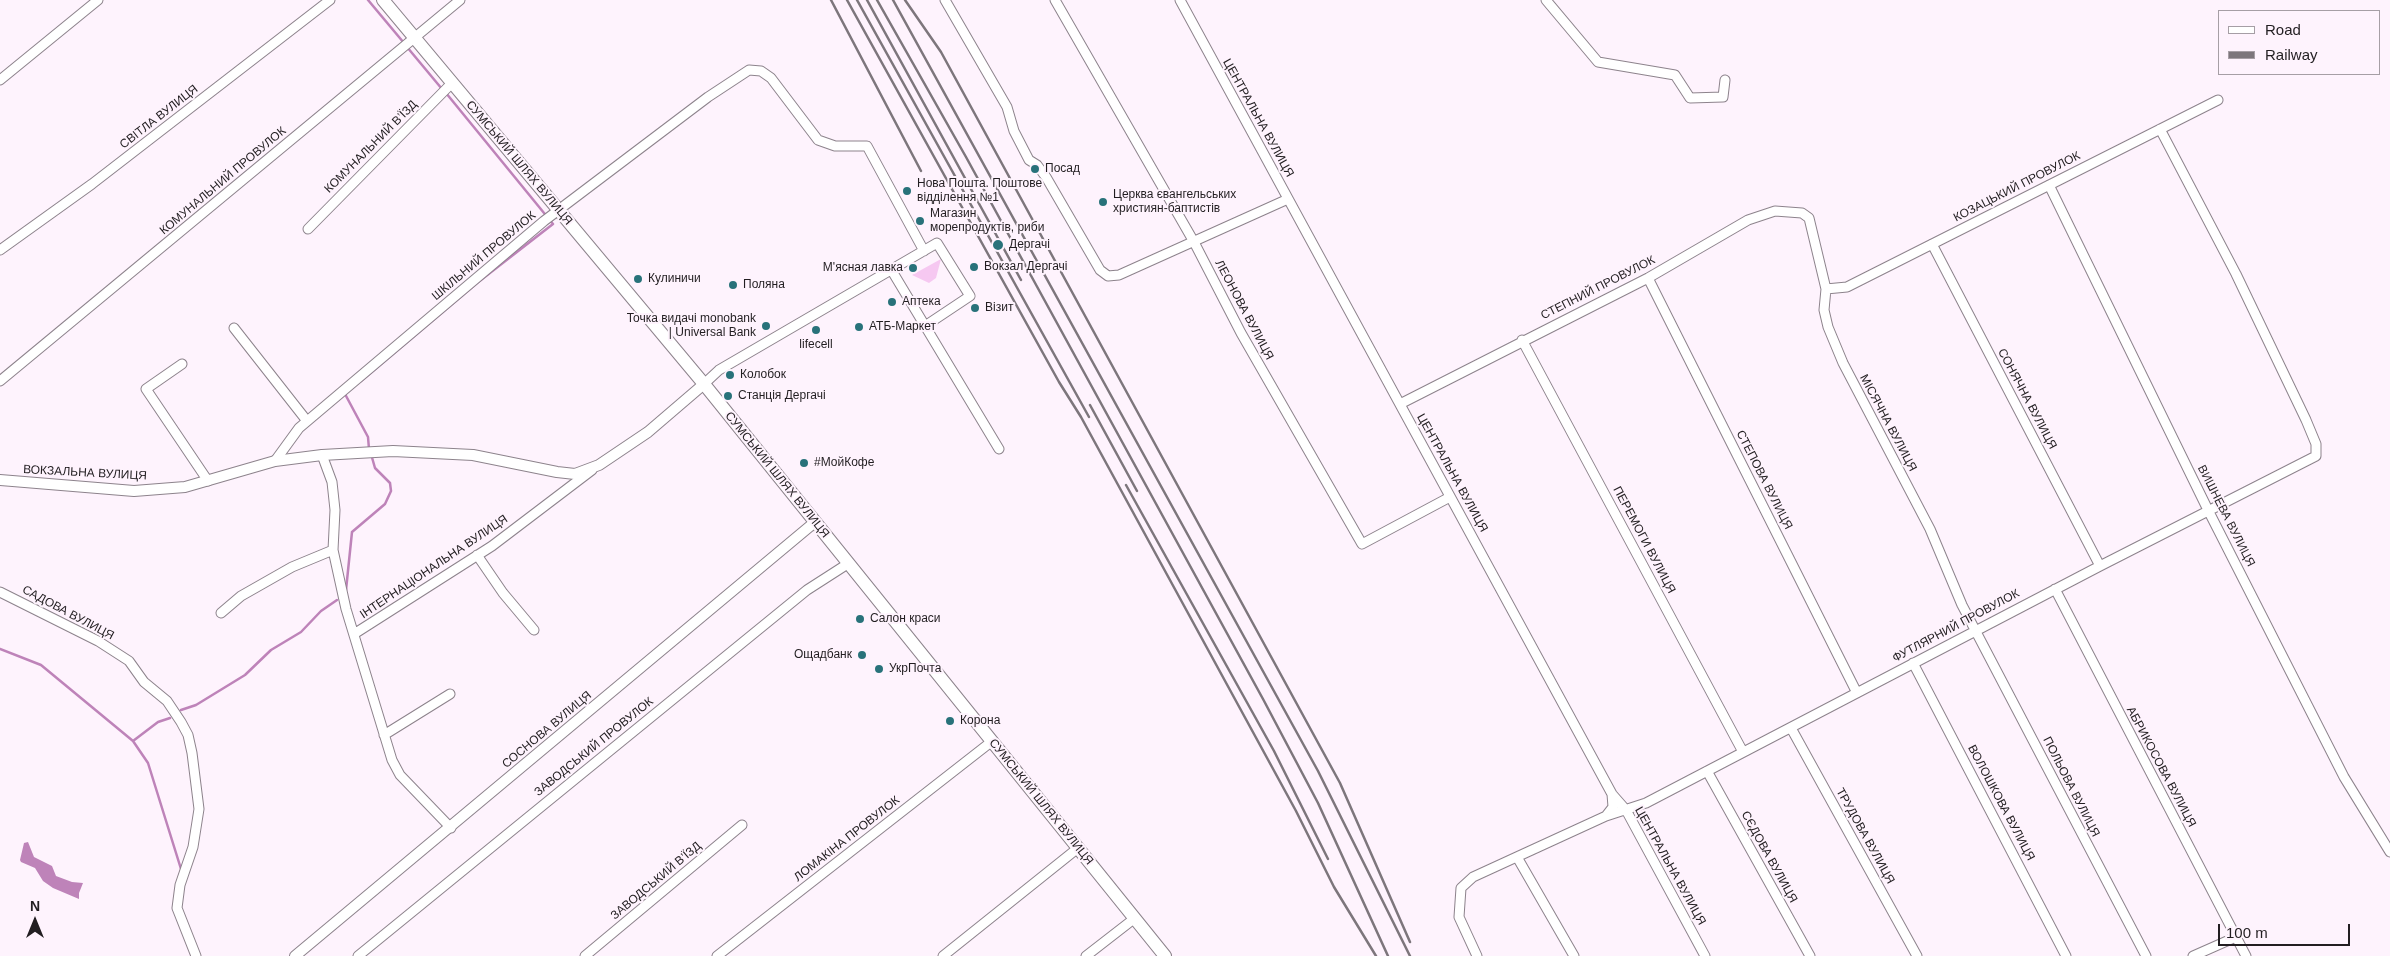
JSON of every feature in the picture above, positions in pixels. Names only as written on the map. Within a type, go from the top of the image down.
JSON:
[{"type":"main road","name":"СУМСЬКИЙ ШЛЯХ ВУЛИЦЯ","points":[[383,0],[704,384],[1165,956]]},
{"type":"street","points":[[0,80],[98,0]]},
{"type":"street","name":"СВІТЛА ВУЛИЦЯ","points":[[0,250],[92,184],[330,0]]},
{"type":"street","name":"КОМУНАЛЬНИЙ ПРОВУЛОК","points":[[0,381],[460,0]]},
{"type":"street","points":[[945,0],[1007,107],[1014,131],[1029,160],[1037,165],[1046,177],[1100,270],[1108,276],[1119,275],[1288,199]]},
{"type":"street","name":"ЛЕОНОВА ВУЛИЦЯ","points":[[1055,0],[1194,242],[1241,333],[1362,544],[1450,497]]},
{"type":"street","name":"ЦЕНТРАЛЬНА ВУЛИЦЯ","points":[[1180,0],[1612,794],[1626,810],[1705,956]]},
{"type":"street","points":[[1546,0],[1598,62],[1675,75],[1690,98],[1723,97],[1725,80]]},
{"type":"street","name":"ШКІЛЬНИЙ ПРОВУЛОК","points":[[276,461],[299,428],[558,210],[708,97],[750,70],[761,71],[771,78],[818,140],[835,146],[867,146],[924,251]]},
{"type":"street","name":"КОМУНАЛЬНИЙ В’ЇЗД","points":[[308,230],[452,83]]},
{"type":"street","name":"КОЗАЦЬКИЙ ПРОВУЛОК","points":[[1826,289],[1847,287],[2218,100]]},
{"type":"street","name":"ФУТЛЯРНИЙ ПРОВУЛОК","points":[[1477,956],[1459,916],[1460,888],[1472,877],[1606,816],[1646,803],[2054,589],[2316,456],[2316,444],[2306,420],[2244,291],[2160,129]]},
{"type":"street","name":"ВИШНЕВА ВУЛИЦЯ","points":[[2050,185],[2208,510],[2344,777],[2390,852]]},
{"type":"street","name":"СТЕПНИЙ ПРОВУЛОК","points":[[1400,404],[1522,340],[1648,278],[1748,220],[1775,211],[1802,213],[1809,218]]},
{"type":"street","name":"МІСЯЧНА ВУЛИЦЯ","points":[[1809,218],[1826,289],[1824,310],[1828,328],[1843,363],[1930,529],[1962,604],[1976,630]]},
{"type":"street","points":[[704,384],[719,370],[892,271],[937,243],[970,296],[925,326]]},
{"type":"street","name":"СОНЯЧНА ВУЛИЦЯ","points":[[1932,244],[2100,566]]},
{"type":"street","points":[[892,271],[1000,449]]},
{"type":"street","name":"СТЕПОВА ВУЛИЦЯ","points":[[1648,278],[1856,693]]},
{"type":"street","points":[[234,328],[308,421]]},
{"type":"street","name":"ПЕРЕМОГИ ВУЛИЦЯ","points":[[1522,340],[1743,752]]},
{"type":"street","points":[[182,364],[146,389],[208,481]]},
{"type":"street","name":"ВОКЗАЛЬНА ВУЛИЦЯ","points":[[0,480],[134,491],[185,487],[276,461],[322,455],[370,452],[473,455],[575,474],[598,464],[648,432],[704,384]]},
{"type":"street","points":[[322,455],[332,482],[334,501],[333,550],[354,634],[392,760],[400,775],[451,828]]},
{"type":"street","name":"ІНТЕРНАЦІОНАЛЬНА ВУЛИЦЯ","points":[[354,634],[477,555],[598,464]]},
{"type":"street","name":"СОСНОВА ВУЛИЦЯ","points":[[295,956],[451,828],[814,522]]},
{"type":"street","points":[[221,612],[242,596],[275,577],[333,550]]},
{"type":"street","points":[[477,555],[503,593],[534,630]]},
{"type":"street","name":"ЗАВОДСЬКИЙ ПРОВУЛОК","points":[[358,956],[807,590],[849,563]]},
{"type":"street","name":"АБРИКОСОВА ВУЛИЦЯ","points":[[2054,589],[2246,956]]},
{"type":"street","name":"САДОВА ВУЛИЦЯ","points":[[0,592],[98,641],[129,661],[144,682],[167,700],[181,722],[188,735],[192,753],[199,810],[195,840],[180,885],[177,908],[196,956]]},
{"type":"street","name":"ПОЛЬОВА ВУЛИЦЯ","points":[[1976,630],[2146,956]]},
{"type":"street","name":"ВОЛОШКОВА ВУЛИЦЯ","points":[[1913,663],[2066,956]]},
{"type":"street","points":[[384,735],[450,694]]},
{"type":"street","name":"ТРУДОВА ВУЛИЦЯ","points":[[1791,728],[1917,956]]},
{"type":"street","name":"ЛОМАКІНА ПРОВУЛОК","points":[[717,956],[992,742]]},
{"type":"street","name":"СЄДОВА ВУЛИЦЯ","points":[[1707,771],[1810,956]]},
{"type":"street","points":[[1606,816],[1613,807],[1612,794]]},
{"type":"street","name":"ЗАВОДСЬКИЙ В’ЇЗД","points":[[585,956],[742,825]]},
{"type":"street","points":[[943,956],[1078,848]]},
{"type":"street","points":[[1517,857],[1574,956]]},
{"type":"street","points":[[1086,956],[1135,918]]},
{"type":"street","points":[[2193,956],[2236,937]]},
{"type":"shaded area","points":[[941,259],[936,278],[929,283],[912,275]]},
{"type":"shaded area","points":[[28,842],[34,857],[52,866],[56,876],[72,882],[83,883],[79,899],[53,888],[43,881],[35,868],[21,862],[24,843]]},
{"type":"waterway","points":[[368,0],[404,43]]},
{"type":"waterway","points":[[407,47],[442,89]]},
{"type":"waterway","points":[[361,381],[477,283],[553,224],[446,93]]},
{"type":"waterway","points":[[345,394],[368,437],[369,449]]},
{"type":"waterway","points":[[346,590],[352,532],[385,504],[391,491],[390,483],[375,468],[371,454]]},
{"type":"waterway","points":[[181,710],[196,705],[245,675],[271,650],[301,632],[321,611],[337,600]]},
{"type":"waterway","points":[[0,649],[41,665],[133,741],[148,763],[181,869]]},
{"type":"waterway","points":[[133,741],[158,722],[170,718]]},
{"type":"railway","points":[[831,0],[921,171]]},
{"type":"railway","points":[[847,0],[1059,382],[1081,417],[1296,811],[1334,887],[1376,956]]},
{"type":"railway","points":[[857,0],[1089,417]]},
{"type":"railway","points":[[867,0],[1021,280]]},
{"type":"railway","points":[[877,0],[966,157],[1263,699],[1318,803],[1388,956]]},
{"type":"railway","points":[[893,0],[1318,771],[1410,956]]},
{"type":"railway","points":[[905,0],[941,52],[1340,783],[1410,942]]},
{"type":"railway","points":[[1090,405],[1137,491]]},
{"type":"railway","points":[[1126,485],[1274,751],[1328,859]]},
{"type":"place","name":"Посад","points":[[1035,169]]},
{"type":"place","name":"Нова Пошта. Поштове відділення №1","points":[[907,191]]},
{"type":"place","name":"Церква євангельських християн-баптистів","points":[[1103,202]]},
{"type":"place","name":"Магазин морепродуктів, риби","points":[[920,221]]},
{"type":"place","name":"Дергачі","points":[[998,245]]},
{"type":"place","name":"Вокзал Дергачі","points":[[974,267]]},
{"type":"place","name":"М'ясная лавка","points":[[913,268]]},
{"type":"place","name":"Кулиничи","points":[[638,279]]},
{"type":"place","name":"Поляна","points":[[733,285]]},
{"type":"place","name":"Аптека","points":[[892,302]]},
{"type":"place","name":"Візит","points":[[975,308]]},
{"type":"place","name":"Точка видачі monobank | Universal Bank","points":[[766,326]]},
{"type":"place","name":"АТБ-Маркет","points":[[859,327]]},
{"type":"place","name":"lifecell","points":[[816,330]]},
{"type":"place","name":"Колобок","points":[[730,375]]},
{"type":"place","name":"Станція Дергачі","points":[[728,396]]},
{"type":"place","name":"#МойКофе","points":[[804,463]]},
{"type":"place","name":"Салон краси","points":[[860,619]]},
{"type":"place","name":"Ощадбанк","points":[[862,655]]},
{"type":"place","name":"УкрПочта","points":[[879,669]]},
{"type":"place","name":"Корона","points":[[950,721]]}]
